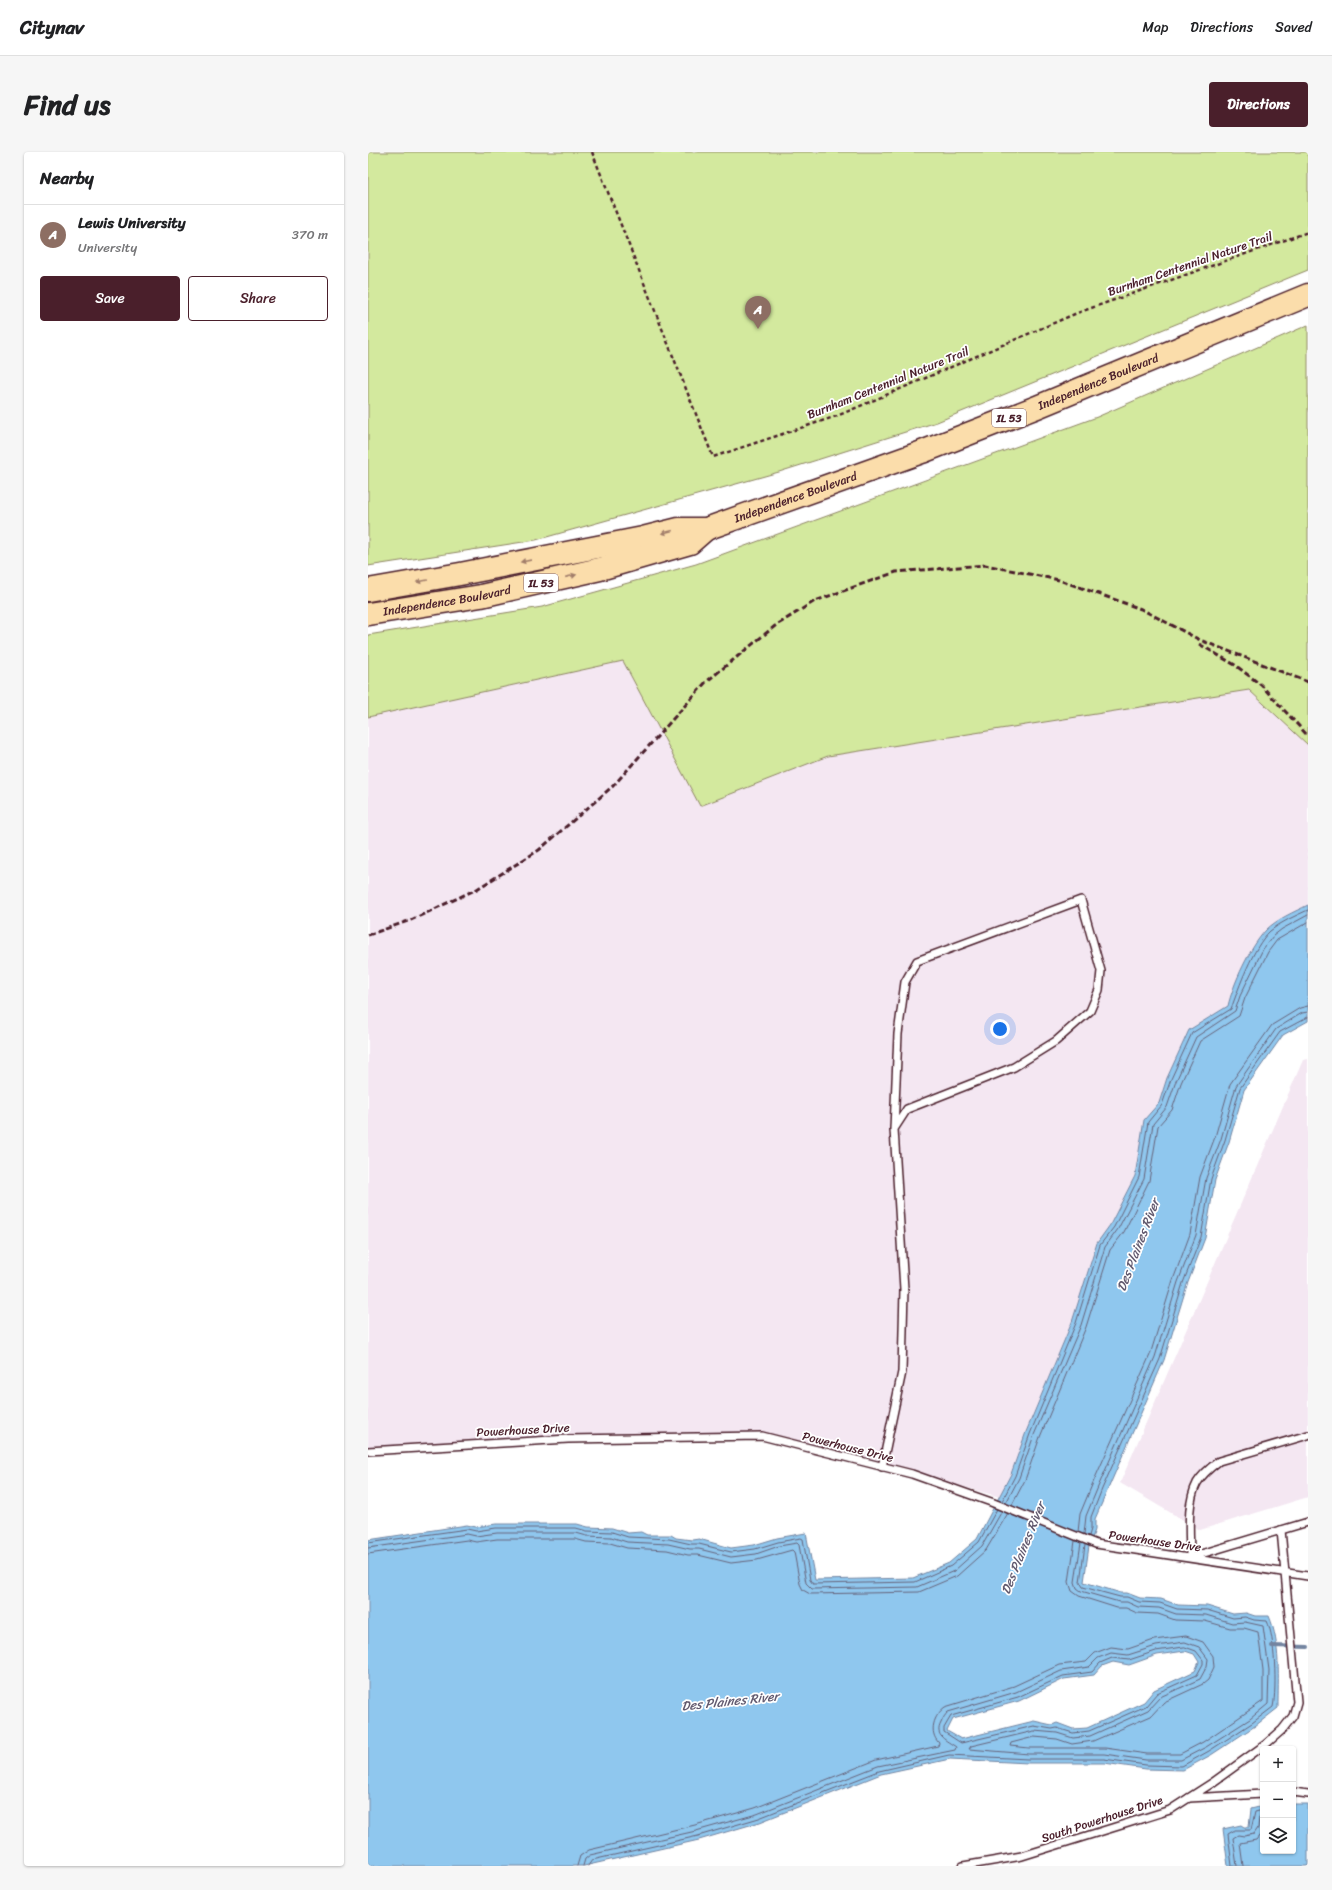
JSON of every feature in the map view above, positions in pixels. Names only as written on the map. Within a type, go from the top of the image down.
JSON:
[{"type":"main road","name":"Independence Boulevard","points":[[368,590],[460,574],[643,538],[679,529],[706,529],[922,452],[1037,407],[1308,295]]},
{"type":"main road","name":"Independence Boulevard","points":[[368,614],[481,596],[600,569],[690,543],[706,529]]},
{"type":"lane","points":[[882,1467],[902,1372],[904,1289],[894,1129],[898,1034],[905,982],[918,961],[1081,900],[1101,971],[1099,990],[1090,1011],[1056,1041],[1014,1066],[907,1109],[894,1129]]},
{"type":"lane","points":[[1308,1435],[1219,1461],[1209,1468],[1197,1483],[1191,1502],[1190,1557],[1308,1522]]},
{"type":"lane","name":"Powerhouse Drive","points":[[368,1451],[568,1438],[762,1436],[912,1474],[991,1502],[1096,1544],[1308,1576]]},
{"type":"lane","name":"South Powerhouse Drive","points":[[963,1866],[1022,1856],[1170,1810],[1212,1783],[1266,1744],[1282,1730],[1293,1716],[1297,1702],[1281,1530]]},
{"type":"lane","points":[[1296,1792],[1308,1794]]},
{"type":"lane","points":[[1188,1798],[1260,1794]]},
{"type":"path","name":"Burnham Centennial Nature Trail","points":[[592,152],[713,457],[837,416],[1077,313],[1308,232]]},
{"type":"shaded area","points":[[623,661],[701,806],[828,756],[1249,690],[1308,745],[1308,905],[1278,921],[1266,930],[1255,945],[1231,993],[1228,1006],[1189,1030],[1167,1078],[1159,1103],[1144,1120],[1135,1176],[1110,1225],[1097,1243],[1072,1322],[1026,1432],[1011,1474],[1000,1497],[761,1431],[368,1452],[368,717]]},
{"type":"shaded area","points":[[1308,1059],[1308,1497],[1200,1530],[1120,1483],[1303,1060]]},
{"type":"green space","points":[[368,152],[1308,152],[1308,270],[937,422],[779,472],[536,540],[368,566]]},
{"type":"green space","points":[[1308,325],[1308,745],[1249,690],[828,756],[700,806],[623,661],[368,717],[368,635],[542,607],[696,564],[1097,417]]},
{"type":"water","name":"Des Plaines River","points":[[1308,905],[1308,1021],[1283,1035],[1244,1090],[1229,1142],[1215,1180],[1205,1238],[1187,1285],[1164,1360],[1095,1519],[1095,1530],[1089,1546],[1084,1582],[1121,1593],[1127,1593],[1140,1598],[1161,1599],[1178,1605],[1207,1606],[1233,1614],[1246,1613],[1255,1616],[1269,1616],[1273,1627],[1277,1650],[1278,1708],[1255,1726],[1211,1755],[1183,1770],[1146,1769],[1104,1763],[1028,1763],[950,1759],[881,1774],[760,1822],[699,1840],[584,1866],[368,1866],[368,1540],[467,1525],[476,1527],[496,1524],[577,1524],[588,1527],[612,1528],[628,1533],[641,1532],[647,1535],[671,1535],[676,1538],[692,1540],[699,1539],[731,1548],[754,1545],[777,1538],[806,1533],[815,1580],[913,1578],[949,1563],[977,1539],[1011,1474],[1026,1432],[1072,1322],[1097,1243],[1110,1225],[1135,1176],[1144,1120],[1159,1103],[1167,1078],[1189,1030],[1228,1006],[1234,987],[1248,956],[1266,930],[1275,922]],"holes":[[[1185,1651],[1194,1654],[1199,1662],[1195,1671],[1154,1690],[1144,1702],[1087,1728],[1073,1729],[1057,1723],[1052,1725],[1034,1721],[961,1739],[947,1731],[953,1719],[1019,1701],[1064,1679],[1094,1675],[1102,1666],[1113,1662],[1129,1665],[1157,1655]]]},
{"type":"water","points":[[1296,1804],[1308,1804],[1308,1866],[1228,1866],[1223,1829],[1241,1825],[1244,1827],[1249,1827],[1251,1809],[1260,1807],[1260,1854],[1296,1854]]},
{"type":"waterway","points":[[1272,1646],[1308,1647]]},
{"type":"railway","points":[[368,935],[411,920],[477,889],[539,850],[613,786],[706,682],[775,626],[815,601],[896,572],[985,565],[1059,580],[1141,609],[1200,640],[1308,682]]},
{"type":"railway","points":[[1199,644],[1235,665],[1261,685],[1308,736]]},
{"type":"place","name":"Lewis University","points":[[758,329]]}]
